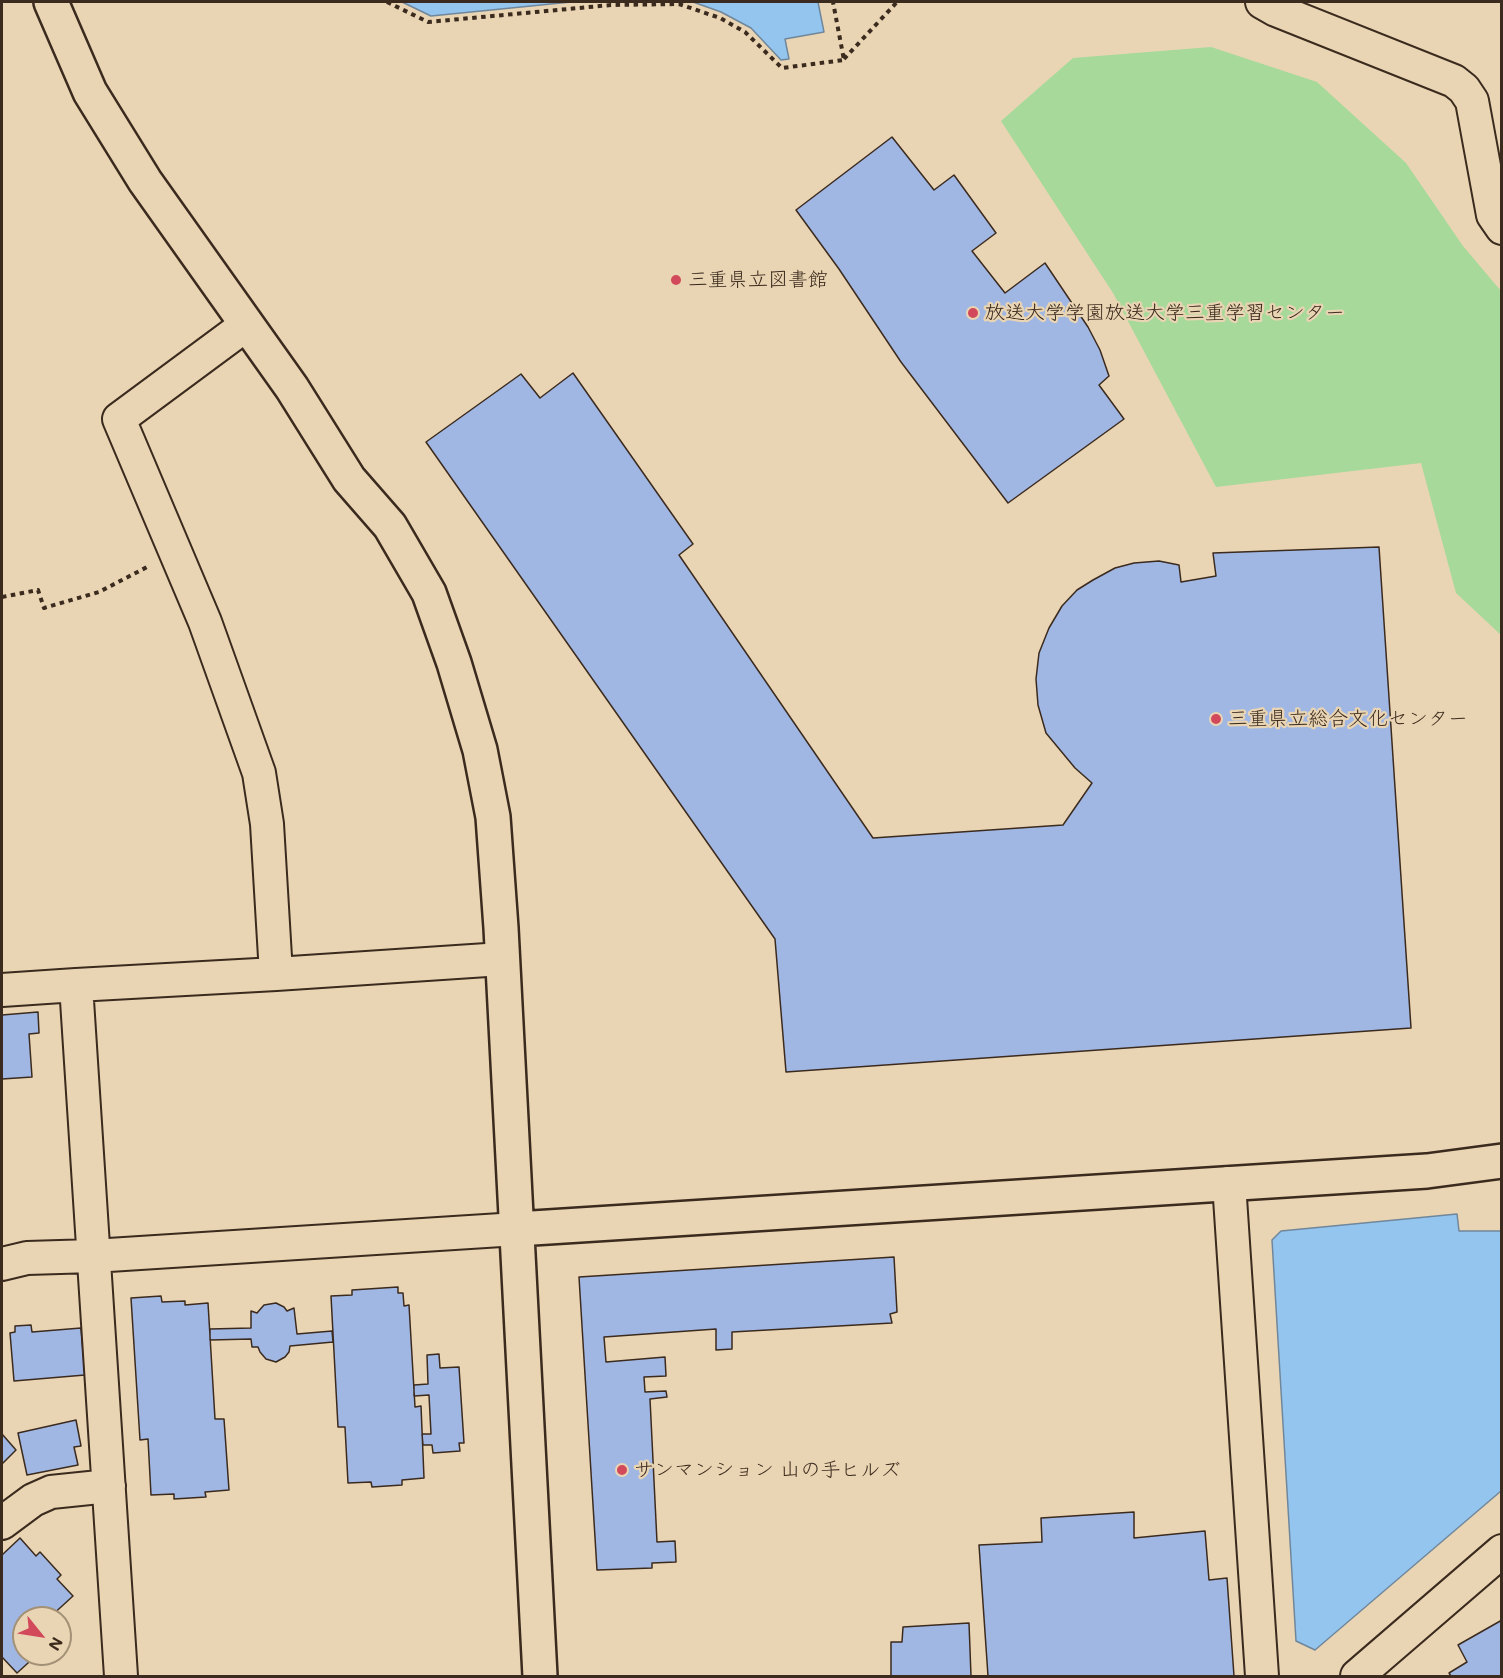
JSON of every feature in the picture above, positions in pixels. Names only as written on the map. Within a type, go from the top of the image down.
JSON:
[{"type":"street","points":[[51,2],[96,102],[145,181],[292,388],[349,479],[390,526],[429,593],[454,663],[480,750],[493,817],[501,928],[540,1677]]},
{"type":"street","points":[[1262,2],[1454,81],[1464,89],[1472,101],[1493,215],[1502,228]]},
{"type":"street","points":[[246,326],[119,419],[205,622],[259,773],[267,824],[276,974]]},
{"type":"street","points":[[2,990],[502,959]]},
{"type":"street","points":[[76,985],[121,1677]]},
{"type":"street","points":[[2,1264],[27,1258],[93,1256],[1427,1171],[1502,1161]]},
{"type":"street","points":[[1229,1183],[1262,1677]]},
{"type":"street","points":[[2,1523],[33,1500],[51,1492],[109,1486]]},
{"type":"street","points":[[1358,1677],[1502,1551]]},
{"type":"path","points":[[387,2],[428,22],[611,5],[679,4],[720,18],[745,32],[782,68],[844,60],[897,2]]},
{"type":"path","points":[[833,2],[844,60]]},
{"type":"path","points":[[2,597],[38,590],[44,608],[99,592],[175,552]]},
{"type":"green space","points":[[1211,47],[1317,82],[1406,163],[1463,246],[1501,291],[1501,635],[1456,593],[1421,463],[1216,487],[1113,293],[1001,121],[1073,58]]},
{"type":"water","points":[[402,2],[571,2],[431,16]]},
{"type":"water","points":[[693,2],[818,2],[824,32],[785,39],[789,59],[781,60],[751,28],[721,12]]},
{"type":"water","points":[[1457,1214],[1459,1231],[1501,1231],[1501,1491],[1315,1650],[1296,1641],[1272,1240],[1281,1231]]},
{"type":"building","name":"放送大学学園放送大学三重学習センター","points":[[892,137],[934,190],[954,175],[996,233],[972,251],[1005,293],[1045,263],[1088,327],[1100,350],[1109,376],[1099,385],[1124,419],[1008,503],[901,362],[839,269],[796,210]]},
{"type":"building","name":"三重県立総合文化センター","points":[[573,373],[693,544],[679,555],[873,838],[1063,825],[1092,783],[1075,768],[1046,733],[1038,705],[1036,679],[1039,653],[1049,628],[1062,606],[1077,590],[1093,580],[1115,568],[1134,563],[1159,561],[1179,565],[1181,582],[1216,576],[1213,553],[1379,547],[1411,1028],[786,1072],[775,939],[426,442],[521,374],[540,398]]},
{"type":"building","points":[[38,1012],[39,1033],[29,1034],[32,1077],[2,1079],[2,1015]]},
{"type":"building","name":"サンマンション 山の手ヒルズ","points":[[894,1257],[897,1312],[890,1314],[892,1323],[732,1332],[732,1349],[716,1350],[716,1329],[604,1337],[606,1362],[665,1357],[666,1376],[644,1377],[645,1392],[666,1391],[667,1397],[650,1399],[657,1542],[675,1541],[676,1562],[652,1563],[652,1568],[597,1570],[579,1277]]},
{"type":"building","points":[[398,1287],[398,1293],[403,1293],[404,1306],[409,1305],[415,1407],[421,1406],[424,1478],[402,1480],[402,1485],[372,1487],[371,1482],[348,1483],[345,1427],[338,1427],[331,1296],[352,1295],[352,1290]]},
{"type":"building","points":[[161,1296],[162,1302],[185,1301],[185,1305],[208,1303],[215,1419],[224,1419],[229,1490],[205,1492],[206,1497],[174,1499],[174,1494],[151,1495],[148,1439],[140,1440],[131,1298]]},
{"type":"building","points":[[276,1303],[287,1311],[294,1308],[297,1334],[332,1331],[333,1342],[290,1346],[285,1357],[276,1362],[266,1359],[258,1347],[252,1347],[251,1339],[210,1340],[210,1329],[251,1328],[251,1311],[257,1313],[264,1305]]},
{"type":"building","points":[[31,1325],[32,1332],[81,1328],[85,1375],[14,1381],[10,1333],[15,1332],[15,1326]]},
{"type":"building","points":[[439,1354],[440,1368],[459,1367],[464,1443],[459,1443],[460,1451],[433,1453],[432,1445],[423,1445],[422,1434],[431,1434],[429,1395],[414,1396],[414,1385],[428,1384],[427,1355]]},
{"type":"building","points":[[76,1420],[81,1446],[74,1447],[78,1465],[27,1475],[18,1433]]},
{"type":"building","points":[[2,1434],[16,1450],[2,1464]]},
{"type":"building","points":[[1134,1512],[1134,1538],[1205,1531],[1209,1580],[1227,1578],[1234,1676],[988,1676],[979,1545],[1042,1542],[1041,1518]]},
{"type":"building","points":[[20,1538],[36,1556],[40,1552],[61,1575],[57,1579],[73,1596],[62,1606],[12,1606],[12,1666],[25,1666],[17,1673],[2,1657],[2,1555]]},
{"type":"building","points":[[1502,1620],[1502,1676],[1451,1676],[1449,1673],[1467,1662],[1458,1645]]},
{"type":"building","points":[[969,1623],[971,1676],[891,1676],[891,1642],[902,1642],[903,1627]]},
{"type":"place","name":"三重県立図書館","points":[[676,280]]},
{"type":"place","name":"放送大学学園放送大学三重学習センター","points":[[973,313]]},
{"type":"place","name":"三重県立総合文化センター","points":[[1216,719]]},
{"type":"place","name":"サンマンション 山の手ヒルズ","points":[[622,1470]]}]
